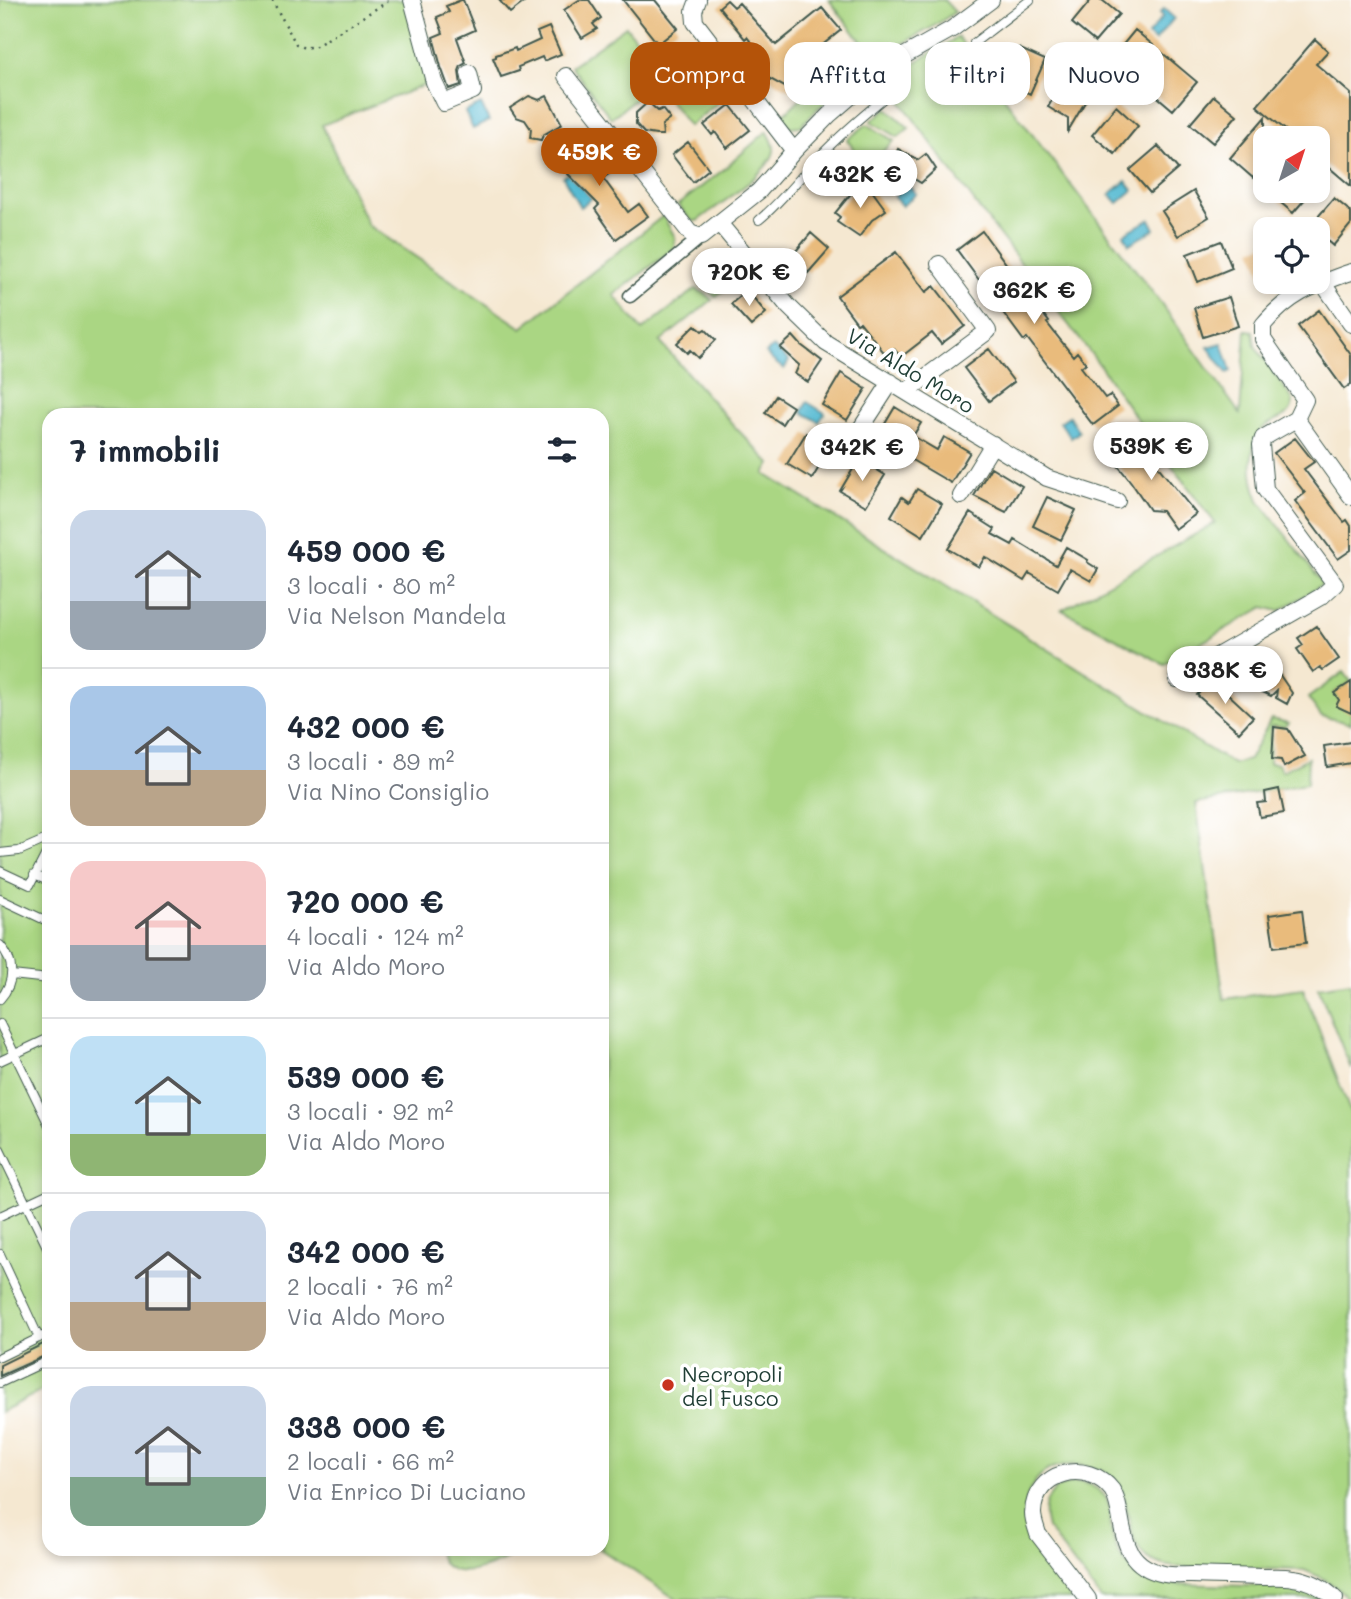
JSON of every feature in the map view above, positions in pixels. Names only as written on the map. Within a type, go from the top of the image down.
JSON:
[{"type":"street","points":[[412,0],[434,82],[444,103],[473,91],[469,73]]},
{"type":"street","points":[[698,0],[694,11],[695,22],[799,146]]},
{"type":"street","points":[[630,296],[759,191],[829,115],[886,66],[952,29],[991,0]]},
{"type":"street","points":[[566,76],[690,233],[701,237]]},
{"type":"street","name":"Via Aldo Moro","points":[[719,223],[788,306],[826,343],[1047,478],[1117,501]]},
{"type":"street","points":[[907,391],[988,331],[939,264]]},
{"type":"street","points":[[1330,279],[1351,272]]},
{"type":"street","points":[[1177,679],[1322,596],[1335,584],[1265,489],[1261,445],[1264,438],[1296,419],[1306,400],[1263,339],[1263,326],[1274,312],[1297,294]]},
{"type":"street","points":[[1330,294],[1351,324]]},
{"type":"street","points":[[854,439],[891,382]]},
{"type":"street","points":[[1296,419],[1351,496]]},
{"type":"street","points":[[961,496],[993,444]]},
{"type":"street","points":[[1088,1599],[1038,1534],[1033,1513],[1040,1491],[1054,1477],[1070,1472],[1091,1475],[1111,1488],[1117,1499],[1126,1545],[1136,1560],[1144,1566],[1165,1574],[1294,1578],[1315,1584],[1335,1599]]},
{"type":"lane","points":[[976,42],[1024,2]]},
{"type":"lane","points":[[759,219],[774,207],[819,156],[877,105]]},
{"type":"lane","points":[[799,146],[819,156]]},
{"type":"lane","points":[[0,853],[19,851],[42,841]]},
{"type":"lane","points":[[0,871],[30,885],[42,861]]},
{"type":"lane","points":[[34,875],[42,878]]},
{"type":"lane","points":[[0,899],[42,919]]},
{"type":"lane","points":[[0,945],[12,965],[10,985],[0,999]]},
{"type":"lane","points":[[12,975],[42,978]]},
{"type":"lane","points":[[0,1024],[42,1111]]},
{"type":"lane","points":[[0,1061],[42,1041]]},
{"type":"lane","points":[[0,1150],[42,1237]]},
{"type":"lane","points":[[0,1216],[42,1196]]},
{"type":"lane","points":[[0,1254],[39,1338]]},
{"type":"lane","points":[[0,1357],[42,1336]]},
{"type":"lane","points":[[0,1384],[42,1363]]},
{"type":"path","points":[[272,0],[296,44],[304,48],[316,46],[390,0]]},
{"type":"green space","points":[[0,0],[407,0],[428,84],[322,125],[368,225],[522,328],[663,216],[675,237],[674,248],[614,295],[642,330],[696,289],[712,300],[660,342],[771,464],[765,474],[1233,764],[1249,760],[1271,719],[1289,723],[1285,727],[1271,726],[1269,763],[1278,764],[1282,771],[1308,758],[1307,784],[1196,803],[1224,999],[1303,988],[1351,1114],[1351,1599],[1347,1599],[1325,1579],[1304,1570],[1175,1567],[1153,1561],[1142,1553],[1136,1543],[1124,1496],[1112,1477],[1089,1466],[1064,1465],[1042,1474],[1034,1483],[1025,1513],[1027,1529],[1035,1546],[1076,1599],[676,1599],[609,1555],[609,408],[42,408],[42,1357],[0,1378]]},
{"type":"green space","points":[[829,0],[944,0],[955,12],[905,42],[862,42]]},
{"type":"green space","points":[[626,26],[638,42],[630,42],[630,103],[611,118],[571,66]]},
{"type":"green space","points":[[958,37],[962,42],[949,42]]},
{"type":"green space","points":[[925,56],[925,105],[1010,105],[1163,306],[1240,414],[1246,330],[1253,331],[1255,346],[1293,400],[1290,411],[1267,425],[1257,436],[1252,454],[1254,483],[1259,500],[1323,584],[1279,611],[1264,607],[1164,664],[1062,610],[1215,523],[903,105],[911,105],[911,65]]},
{"type":"green space","points":[[673,105],[715,105],[689,126]]},
{"type":"green space","points":[[794,105],[822,105],[801,126],[791,127],[781,117]]},
{"type":"green space","points":[[887,108],[909,128],[898,137],[871,121]]},
{"type":"green space","points":[[867,124],[894,141],[867,166],[847,140]]},
{"type":"green space","points":[[767,131],[774,151],[763,169],[728,199],[697,221],[692,221],[678,205]]},
{"type":"green space","points":[[735,256],[749,271],[715,297],[701,285]]},
{"type":"green space","points":[[1344,672],[1351,682],[1334,693],[1351,713],[1351,724],[1321,716],[1308,698]]},
{"type":"green space","points":[[1351,982],[1351,1069],[1318,987]]},
{"type":"green space","points":[[42,1368],[42,1391],[0,1412],[0,1387]]},
{"type":"green space","points":[[1080,1482],[1104,1495],[1109,1506],[1117,1550],[1129,1567],[1146,1578],[1168,1584],[1292,1587],[1320,1599],[1101,1599],[1047,1528],[1045,1518],[1047,1502],[1055,1490]]},
{"type":"green space","points":[[440,1556],[512,1556],[473,1571],[452,1570]]},
{"type":"water","points":[[1164,9],[1174,18],[1155,41],[1148,35],[1163,16],[1160,13]]},
{"type":"water","points":[[481,104],[489,121],[473,129],[465,112]]},
{"type":"water","points":[[569,172],[592,198],[580,207],[563,177]]},
{"type":"water","points":[[1126,181],[1133,190],[1118,203],[1110,194]]},
{"type":"water","points":[[908,185],[916,194],[902,206],[894,197]]},
{"type":"water","points":[[1150,219],[1155,229],[1129,244],[1124,234]]},
{"type":"water","points":[[1222,343],[1231,371],[1227,373],[1208,347]]},
{"type":"water","points":[[773,347],[789,361],[784,369],[766,353]]},
{"type":"water","points":[[807,402],[825,413],[819,422],[802,412]]},
{"type":"water","points":[[1069,416],[1079,432],[1071,438],[1060,422]]},
{"type":"building","points":[[461,0],[475,30],[457,38],[466,63],[459,71],[461,85],[449,89],[433,37],[443,33],[437,17],[449,12],[446,6]]},
{"type":"building","points":[[499,0],[527,0],[510,13]]},
{"type":"building","points":[[579,0],[589,0],[601,18],[593,24],[597,29],[582,38],[564,10]]},
{"type":"building","points":[[623,0],[655,0],[678,28],[660,42],[656,42]]},
{"type":"building","points":[[727,0],[734,7],[739,3],[776,45],[822,8],[841,30],[826,42],[784,42],[784,87],[770,79],[770,42],[751,42],[747,37],[745,39],[719,7]]},
{"type":"building","points":[[1091,0],[1102,0],[1119,14],[1095,42],[1072,23]]},
{"type":"building","points":[[549,27],[561,54],[544,61],[542,57],[518,67],[519,71],[501,77],[493,58],[540,40],[537,32]]},
{"type":"building","points":[[1135,30],[1149,42],[1125,42]]},
{"type":"building","points":[[1315,39],[1328,51],[1316,64],[1351,94],[1351,186],[1330,168],[1330,126],[1281,126],[1257,106]]},
{"type":"building","points":[[1030,53],[1044,60],[1030,94]]},
{"type":"building","points":[[1164,54],[1197,82],[1173,110],[1164,102]]},
{"type":"building","points":[[529,96],[539,100],[547,96],[562,124],[543,135],[541,140],[530,138],[531,129],[525,120],[516,117],[510,108]]},
{"type":"building","points":[[1214,96],[1237,115],[1213,143],[1190,124]]},
{"type":"building","points":[[645,105],[651,105],[658,111],[662,109],[670,119],[662,125],[663,135],[644,133],[636,124],[636,113]]},
{"type":"building","points":[[730,105],[750,130],[727,148],[715,132],[712,135],[704,125]]},
{"type":"building","points":[[1083,105],[1068,131],[1068,119],[1048,107]]},
{"type":"building","points":[[1116,106],[1138,126],[1115,154],[1092,135]]},
{"type":"building","points":[[1265,117],[1265,126],[1257,126]]},
{"type":"building","points":[[1253,131],[1253,178],[1230,158]]},
{"type":"building","points":[[580,141],[601,163],[603,160],[613,171],[603,178],[628,212],[639,204],[648,216],[616,239],[595,209],[599,205],[561,170],[553,158]]},
{"type":"building","points":[[688,142],[709,169],[693,182],[672,155]]},
{"type":"building","points":[[1158,146],[1178,169],[1150,193],[1130,170]]},
{"type":"building","points":[[898,149],[918,160],[926,154],[936,169],[921,183],[891,165]]},
{"type":"building","points":[[867,184],[886,210],[872,220],[859,237],[837,222],[840,217],[835,213],[857,186],[861,189]]},
{"type":"building","points":[[1194,191],[1209,217],[1178,236],[1162,211]]},
{"type":"building","points":[[1334,198],[1351,212],[1351,224],[1333,246],[1330,243],[1330,217],[1318,217]]},
{"type":"building","points":[[1281,203],[1302,203],[1293,213]]},
{"type":"building","points":[[982,231],[1073,356],[1077,352],[1086,363],[1081,367],[1105,398],[1110,395],[1118,406],[1093,425],[1027,338],[1024,341],[957,250]]},
{"type":"building","points":[[811,233],[829,249],[808,273],[791,257]]},
{"type":"building","points":[[1221,241],[1232,268],[1198,282],[1187,254]]},
{"type":"building","points":[[896,252],[926,292],[934,286],[965,326],[941,344],[932,333],[901,357],[894,349],[886,355],[837,296]]},
{"type":"building","points":[[747,290],[766,313],[751,326],[731,304]]},
{"type":"building","points":[[1229,297],[1238,326],[1203,337],[1194,308]]},
{"type":"building","points":[[1319,310],[1351,355],[1351,384],[1344,389],[1298,326]]},
{"type":"building","points":[[695,325],[702,331],[705,329],[716,340],[698,358],[690,350],[687,353],[677,343]]},
{"type":"building","points":[[793,336],[822,361],[808,382],[795,374],[799,365],[780,348]]},
{"type":"building","points":[[989,349],[1014,382],[989,401],[964,368]]},
{"type":"building","points":[[841,373],[866,389],[847,420],[822,405]]},
{"type":"building","points":[[776,396],[793,407],[782,424],[765,413]]},
{"type":"building","points":[[895,407],[921,423],[913,436],[937,450],[944,437],[970,452],[951,483],[876,439]]},
{"type":"building","points":[[806,433],[831,447],[812,479],[787,464]]},
{"type":"building","points":[[1132,434],[1196,514],[1175,529],[1162,511],[1150,510],[1108,453]]},
{"type":"building","points":[[1295,438],[1314,462],[1304,469],[1344,522],[1347,520],[1351,526],[1351,550],[1338,559],[1295,501],[1305,493],[1274,453]]},
{"type":"building","points":[[859,459],[885,475],[866,506],[840,491]]},
{"type":"building","points":[[991,467],[1022,486],[1006,512],[974,496]]},
{"type":"building","points":[[917,489],[942,504],[923,536],[891,516],[902,497],[909,502]]},
{"type":"building","points":[[1047,497],[1076,510],[1061,540],[1033,526]]},
{"type":"building","points":[[970,513],[995,529],[992,534],[1012,545],[1015,540],[1056,565],[1066,547],[1098,569],[1091,581],[1070,569],[1058,590],[1029,573],[1024,581],[985,557],[979,567],[948,549]]},
{"type":"building","points":[[1316,626],[1339,659],[1323,670],[1320,667],[1313,672],[1297,649],[1303,645],[1298,638]]},
{"type":"building","points":[[1273,665],[1292,693],[1287,704],[1276,698],[1277,690],[1271,696],[1258,690],[1260,683],[1256,676]]},
{"type":"building","points":[[1212,679],[1253,717],[1239,732],[1197,695]]},
{"type":"building","points":[[1351,682],[1351,713],[1336,706],[1339,700],[1334,693]]},
{"type":"building","points":[[1274,727],[1288,729],[1305,756],[1284,767],[1281,760],[1272,759]]},
{"type":"building","points":[[1351,742],[1351,763],[1327,767],[1324,746]]},
{"type":"building","points":[[1279,789],[1284,813],[1260,817],[1257,803],[1266,802],[1265,792]]},
{"type":"building","points":[[1302,910],[1306,943],[1274,947],[1269,915]]},
{"type":"building","points":[[42,1344],[42,1357],[0,1376],[0,1365]]},
{"type":"place","name":"Necropoli del Fusco","points":[[668,1385]]}]
